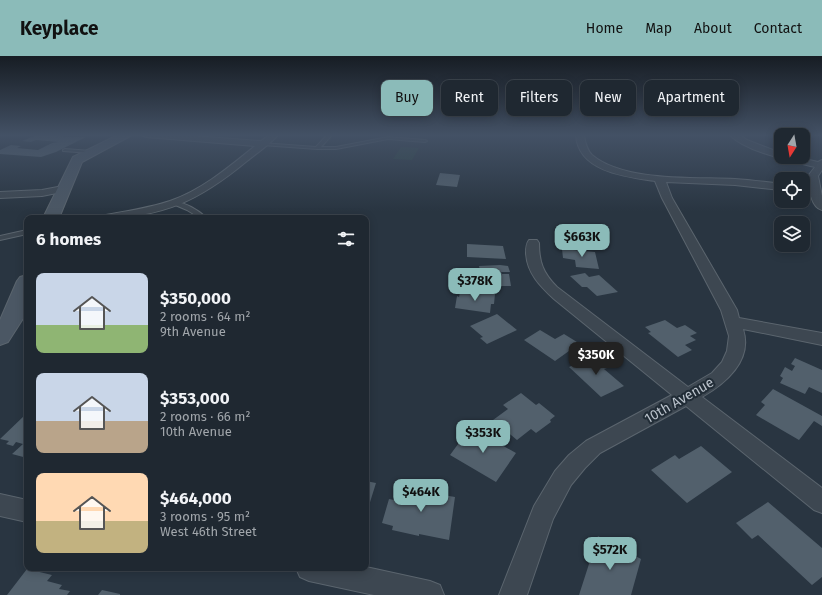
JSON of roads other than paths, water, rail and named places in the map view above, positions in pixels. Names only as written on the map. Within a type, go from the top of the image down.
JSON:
[{"type":"street","points":[[53,215],[63,189],[77,160]]},
{"type":"street","points":[[123,215],[146,211],[175,203],[207,186],[241,160]]},
{"type":"street","points":[[594,160],[603,166],[622,172],[659,178],[774,186]]},
{"type":"street","points":[[810,163],[821,165],[813,176],[815,192],[822,207]]},
{"type":"street","name":"10th Avenue","points":[[513,595],[544,511],[553,492],[579,458],[593,447],[687,397],[718,378],[729,366],[736,352],[737,336],[726,303],[667,198],[659,178]]},
{"type":"street","points":[[0,195],[42,193],[63,189]]},
{"type":"street","points":[[810,191],[815,192]]},
{"type":"street","points":[[533,243],[533,265],[546,285],[822,502]]},
{"type":"street","points":[[0,337],[16,316],[24,290]]},
{"type":"street","points":[[733,322],[822,339]]},
{"type":"street","points":[[0,505],[24,510]]},
{"type":"street","points":[[323,571],[405,588],[430,595]]},
{"type":"lane","points":[[175,203],[189,208],[200,215]]},
{"type":"lane","points":[[0,238],[24,233]]}]
